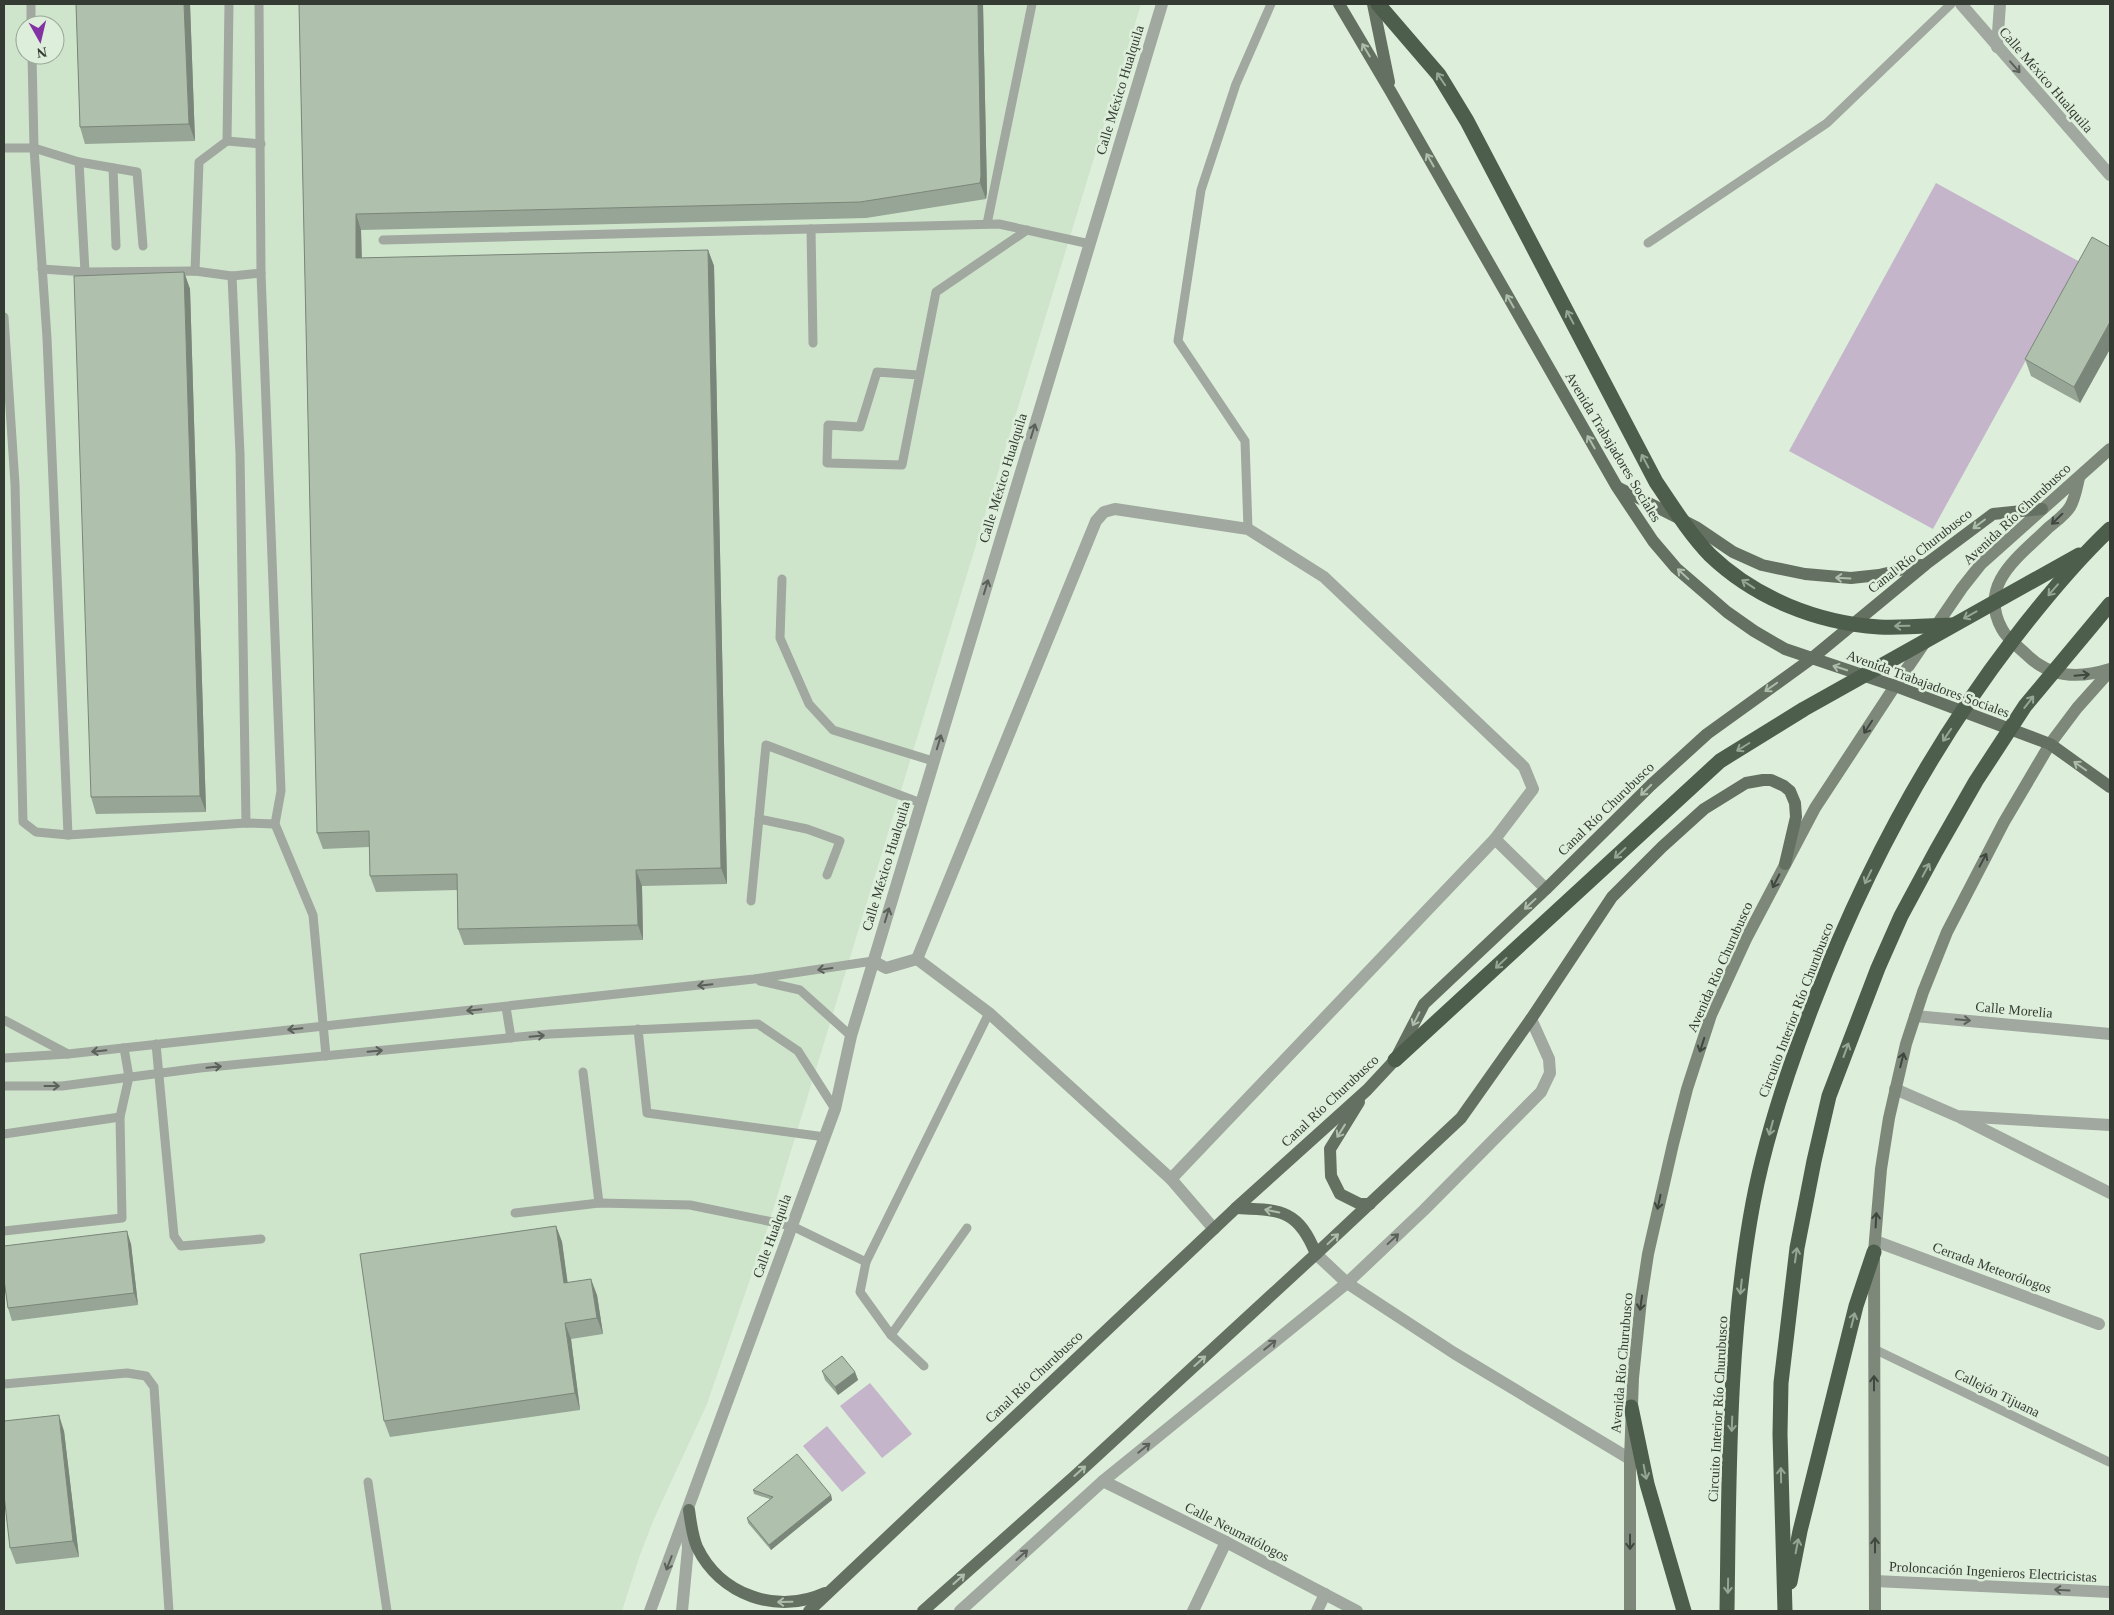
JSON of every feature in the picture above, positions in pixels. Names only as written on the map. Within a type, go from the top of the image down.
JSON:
[{"type":"highway","points":[[1378,4],[1438,75],[1467,121],[1656,482],[1678,516],[1711,555],[1730,571],[1766,595],[1817,616],[1879,627],[1951,625]]},
{"type":"highway","name":"Circuito Interior Río Churubusco","points":[[1727,1611],[1734,1375],[1741,1295],[1754,1203],[1784,1081],[1832,953],[1892,828],[1940,744],[1987,674],[2036,610],[2089,549],[2110,529]]},
{"type":"highway","points":[[1395,1060],[1720,761],[1804,709],[2089,549]]},
{"type":"highway","points":[[1785,1611],[1780,1434],[1783,1365],[1797,1248],[1829,1096],[1878,968],[1901,916],[1936,851],[1976,781],[2025,706],[2110,604]]},
{"type":"highway","points":[[1785,1611],[1802,1522],[1856,1306],[1875,1246]]},
{"type":"highway","points":[[1632,1407],[1647,1484],[1684,1611]]},
{"type":"main road","name":"Avenida Trabajadores Sociales","points":[[1339,4],[1616,487],[1653,541],[1676,568],[1697,587],[1754,631],[1785,649],[1895,686],[2050,744],[2110,787]]},
{"type":"main road","name":"Avenida Trabajadores Sociales","points":[[1373,4],[1391,92]]},
{"type":"main road","name":"Avenida Río Churubusco","points":[[1630,1611],[1630,1459],[1636,1340],[1648,1254],[1687,1089],[1711,1015],[1746,939],[1785,864],[1832,781],[1962,588],[1981,564],[2110,449]]},
{"type":"main road","points":[[2079,478],[2070,506],[2002,573],[1996,592],[1996,615],[2002,631],[2032,660],[2045,668],[2072,676],[2110,670]]},
{"type":"main road","points":[[1616,487],[1696,527],[1737,554],[1762,566],[1804,574],[1851,578],[1879,575],[1926,564]]},
{"type":"main road","name":"Canal Río Churubusco","points":[[809,1611],[1236,1208],[1367,1090],[1395,1060],[1424,1004],[1546,889],[1651,785],[1707,734],[1811,659],[1926,564],[1993,514],[2042,509]]},
{"type":"main road","points":[[1875,1611],[1875,1246],[1881,1169],[1895,1089],[1915,1016],[1934,960],[1960,902],[2050,744],[2077,708],[2110,670]]},
{"type":"main road","points":[[923,1611],[1076,1475],[1462,1118],[1612,897],[1662,847],[1716,800],[1755,780],[1771,780],[1790,791],[1795,803],[1796,817],[1785,864]]},
{"type":"main road","points":[[1367,1090],[1330,1149],[1329,1157],[1331,1176],[1340,1194],[1360,1204],[1370,1204]]},
{"type":"main road","points":[[1236,1208],[1275,1210],[1296,1220],[1310,1239],[1316,1254]]},
{"type":"main road","points":[[687,1514],[697,1547],[704,1560],[714,1573],[740,1592],[754,1598],[786,1603],[810,1599],[832,1589]]},
{"type":"street","name":"Calle México Hualquila","points":[[873,961],[1162,4]]},
{"type":"street","name":"Calle México Hualquila","points":[[1960,4],[2110,175]]},
{"type":"street","points":[[1997,47],[2000,4]]},
{"type":"street","points":[[917,959],[1096,521],[1104,512],[1115,510],[1248,529],[1324,577],[1524,767],[1533,789],[1495,839],[1171,1179]]},
{"type":"street","points":[[1495,839],[1546,889]]},
{"type":"street","points":[[873,961],[886,968],[917,959]]},
{"type":"street","points":[[917,959],[989,1013],[1171,1179],[1214,1229]]},
{"type":"street","name":"Calle Hualquila","points":[[650,1611],[835,1109],[851,1036],[873,961]]},
{"type":"street","name":"Calle Morelia","points":[[1915,1016],[2110,1034]]},
{"type":"street","points":[[960,1611],[1104,1480],[1347,1283],[1424,1210],[1541,1092],[1550,1073],[1549,1059],[1531,1019]]},
{"type":"street","points":[[1895,1089],[1957,1116],[2110,1193]]},
{"type":"street","points":[[1957,1116],[2110,1125]]},
{"type":"street","name":"Cerrada Meteorólogos","points":[[1875,1246],[2099,1324]]},
{"type":"street","points":[[1316,1254],[1347,1283],[1454,1352],[1630,1459]]},
{"type":"street","name":"Calle Neumatólogos","points":[[1104,1480],[1356,1611]]},
{"type":"street","name":"Calle Hualquila","points":[[682,1611],[688,1548],[687,1514]]},
{"type":"street","points":[[1193,1611],[1226,1542]]},
{"type":"street","name":"Proloncación Ingenieros Electricistas","points":[[1875,1581],[2110,1592]]},
{"type":"street","points":[[1317,1611],[1325,1594]]},
{"type":"lane","points":[[227,141],[229,4]]},
{"type":"lane","points":[[259,4],[261,273],[281,790],[275,824],[313,915],[326,1056]]},
{"type":"lane","points":[[987,224],[1032,4]]},
{"type":"lane","points":[[1248,529],[1244,441],[1178,341],[1202,190],[1236,84],[1271,4]]},
{"type":"lane","points":[[1648,243],[1826,122],[1951,4]]},
{"type":"lane","points":[[32,65],[34,148],[48,338],[68,835]]},
{"type":"lane","points":[[194,271],[200,162],[227,141],[261,144]]},
{"type":"lane","points":[[4,148],[34,148],[79,162],[136,172],[143,246]]},
{"type":"lane","points":[[79,162],[85,272]]},
{"type":"lane","points":[[114,168],[116,246]]},
{"type":"lane","points":[[383,240],[998,224],[1090,244]]},
{"type":"lane","points":[[811,229],[813,343]]},
{"type":"lane","points":[[918,376],[877,372],[860,426],[828,425],[827,464],[902,465],[936,292],[1027,230]]},
{"type":"lane","points":[[42,269],[85,272],[194,271],[232,276],[261,273]]},
{"type":"lane","points":[[232,276],[240,454],[246,823]]},
{"type":"lane","points":[[4,317],[15,484],[23,822],[36,832],[68,835],[246,823],[275,824]]},
{"type":"lane","points":[[782,579],[780,638],[810,704],[833,730],[933,761]]},
{"type":"lane","points":[[751,900],[766,745],[921,803]]},
{"type":"lane","points":[[759,818],[807,829],[840,841],[826,875]]},
{"type":"lane","points":[[4,1058],[68,1054],[754,979],[873,961]]},
{"type":"lane","points":[[754,979],[800,990],[851,1036]]},
{"type":"lane","points":[[506,1006],[512,1038]]},
{"type":"lane","points":[[924,1366],[892,1335],[860,1292],[866,1262],[989,1013]]},
{"type":"lane","points":[[4,1020],[68,1054]]},
{"type":"lane","points":[[4,1086],[62,1086],[160,1073],[512,1038],[638,1029],[758,1024],[798,1051],[835,1109]]},
{"type":"lane","points":[[638,1029],[647,1113],[825,1137]]},
{"type":"lane","points":[[156,1044],[174,1236],[181,1246],[261,1239]]},
{"type":"lane","points":[[4,1232],[122,1218],[120,1116],[129,1077],[124,1048]]},
{"type":"lane","points":[[583,1072],[599,1203]]},
{"type":"lane","points":[[4,1134],[120,1116]]},
{"type":"lane","points":[[514,1213],[599,1203],[690,1204],[792,1226],[866,1262]]},
{"type":"lane","points":[[892,1335],[967,1228]]},
{"type":"lane","name":"Callejón Tijuana","points":[[1874,1349],[2109,1462]]},
{"type":"lane","points":[[4,1384],[127,1373],[146,1376],[154,1387],[169,1611]]},
{"type":"lane","points":[[368,1482],[387,1611]]},
{"type":"shaded area","points":[[4,4],[1141,4],[766,1233],[707,1404],[654,1519],[622,1611],[4,1611]]},
{"type":"shaded area","points":[[1936,183],[2080,262],[1933,529],[1789,451]]},
{"type":"shaded area","points":[[870,1383],[912,1434],[882,1458],[840,1406]]},
{"type":"shaded area","points":[[827,1426],[866,1473],[842,1492],[803,1446]]},
{"type":"building","points":[[76,4],[184,4],[189,124],[80,127]]},
{"type":"building","points":[[299,4],[978,4],[980,183],[860,202],[356,214],[356,258],[708,250],[721,868],[636,870],[638,925],[458,929],[457,874],[370,876],[369,831],[317,833]]},
{"type":"building","points":[[2092,237],[2110,247],[2110,322],[2074,387],[2025,359]]},
{"type":"building","points":[[184,272],[200,796],[91,797],[74,276]]},
{"type":"building","points":[[556,1226],[564,1283],[591,1279],[597,1318],[565,1323],[575,1393],[384,1421],[360,1254]]},
{"type":"building","points":[[127,1231],[134,1293],[8,1308],[4,1280],[4,1246]]},
{"type":"building","points":[[842,1356],[855,1372],[835,1387],[822,1371]]},
{"type":"building","points":[[59,1415],[73,1541],[10,1548],[4,1495],[4,1421]]},
{"type":"building","points":[[797,1454],[831,1495],[769,1545],[747,1518],[773,1497],[753,1490]]}]
